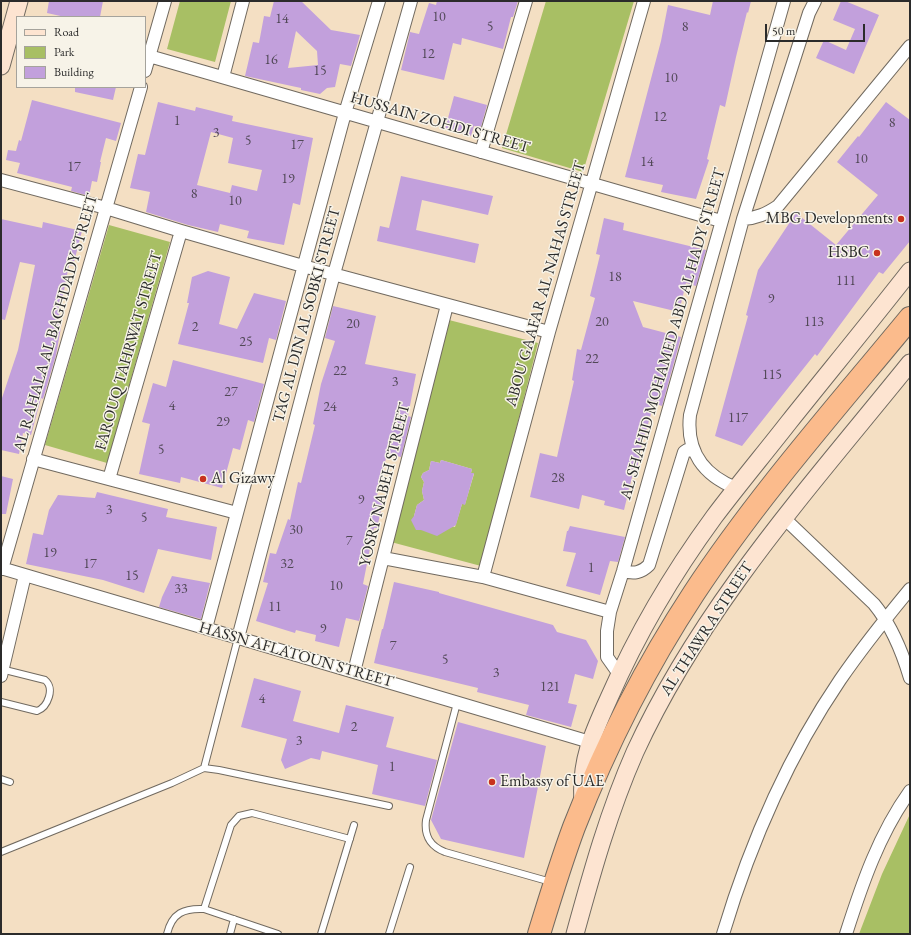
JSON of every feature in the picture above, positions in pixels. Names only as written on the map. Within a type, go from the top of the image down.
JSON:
[{"type":"highway","name":"AL THAWRA STREET","points":[[539,934],[554,883],[607,749],[662,644],[726,545],[762,498],[910,318]]},
{"type":"street","points":[[1,66],[19,1]]},
{"type":"street","points":[[146,68],[165,1]]},
{"type":"street","points":[[223,78],[243,1]]},
{"type":"street","name":"TAG AL DIN AL SOBKI STREET","points":[[206,628],[345,113],[379,1]]},
{"type":"street","name":"TAG AL DIN AL SOBKI STREET","points":[[238,638],[334,274],[410,1]]},
{"type":"street","points":[[481,152],[526,1]]},
{"type":"street","name":"ABOU GAAFAR AL NAHAS STREET","points":[[483,577],[549,332],[644,1]]},
{"type":"street","name":"AL SHAHID MOHAMED ABD AL HADY STREET","points":[[619,674],[607,657],[607,631],[610,612],[623,571],[784,1]]},
{"type":"street","points":[[736,488],[726,484],[711,474],[704,467],[694,451],[690,434],[690,415],[743,219],[815,1]]},
{"type":"street","points":[[743,219],[756,218],[778,206],[910,46]]},
{"type":"street","name":"HUSSAIN ZOHDI STREET","points":[[149,56],[722,221]]},
{"type":"street","name":"AL RAHALA AL BAGHDADY STREET","points":[[2,568],[141,88]]},
{"type":"street","points":[[1,180],[106,208],[181,231],[447,306],[549,332]]},
{"type":"street","name":"FAROUQ TAHRWAT STREET","points":[[109,479],[181,231]]},
{"type":"street","name":"AL THAWRA STREET","points":[[584,804],[583,773],[590,742],[619,674],[676,573],[699,538],[736,488],[910,271]]},
{"type":"street","name":"YOSRY NABEH STREET","points":[[354,672],[447,306]]},
{"type":"street","name":"AL THAWRA STREET","points":[[575,934],[595,859],[614,804],[635,752],[650,721],[684,660],[717,607],[749,562],[910,363]]},
{"type":"street","points":[[623,571],[638,573],[649,565],[684,452],[687,450],[694,451]]},
{"type":"street","points":[[33,459],[237,513]]},
{"type":"street","points":[[784,518],[874,604],[885,618],[899,646],[910,678]]},
{"type":"street","points":[[383,558],[483,577],[610,612]]},
{"type":"street","name":"HASSN AFLATOUN STREET","points":[[2,568],[590,742]]},
{"type":"street","points":[[2,672],[25,575]]},
{"type":"street","points":[[723,934],[747,862],[766,814],[788,768],[812,724],[839,681],[885,618],[910,589]]},
{"type":"street","points":[[846,934],[866,876],[884,834],[910,791]]},
{"type":"lane","points":[[204,768],[238,638]]},
{"type":"lane","points":[[1,702],[37,711],[46,704],[50,688],[48,683],[44,680],[2,672]]},
{"type":"lane","points":[[457,703],[426,820],[425,829],[427,837],[431,844],[437,849],[445,852],[554,883]]},
{"type":"lane","points":[[1,852],[172,784],[204,768],[389,806]]},
{"type":"lane","points":[[1,779],[10,782]]},
{"type":"lane","points":[[204,909],[231,825],[239,816],[252,813],[350,839]]},
{"type":"lane","points":[[321,934],[354,825]]},
{"type":"lane","points":[[389,934],[410,866]]},
{"type":"lane","points":[[167,934],[169,924],[176,916],[185,911],[194,909],[204,909],[278,934]]},
{"type":"lane","points":[[230,934],[234,919]]},
{"type":"green space","points":[[180,1],[231,1],[215,62],[167,49]]},
{"type":"green space","points":[[546,1],[634,1],[583,172],[502,148]]},
{"type":"green space","points":[[109,225],[170,242],[107,463],[45,445]]},
{"type":"green space","points":[[449,320],[538,343],[481,566],[391,542]],"holes":[[[441,460],[472,469],[471,473],[474,474],[465,504],[462,504],[455,527],[414,516],[417,505],[424,500],[422,491],[424,482],[421,477],[423,473],[429,470],[431,461],[440,463]]]},
{"type":"green space","points":[[910,814],[910,934],[859,934],[882,874]]},
{"type":"building","points":[[49,1],[103,1],[100,16],[60,16],[47,13]]},
{"type":"building","points":[[274,1],[301,1],[331,30],[360,35],[351,66],[340,64],[335,87],[327,88],[320,94],[301,90],[301,88],[245,76],[253,42],[259,43],[264,16],[270,17]],"holes":[[[296,31],[317,51],[318,65],[288,68]]]},
{"type":"building","points":[[437,1],[518,1],[513,17],[511,17],[503,49],[462,38],[461,45],[453,43],[444,80],[401,70],[410,32],[419,34],[429,3],[436,5]]},
{"type":"building","points":[[713,1],[751,1],[748,13],[747,12],[725,107],[720,105],[707,159],[709,160],[696,199],[661,192],[663,185],[625,177],[661,41],[668,5],[710,15]]},
{"type":"building","points":[[841,1],[845,1],[879,15],[854,74],[816,58],[824,40],[846,50],[855,29],[833,20]]},
{"type":"building","points":[[75,88],[116,88],[113,100],[75,92]]},
{"type":"building","points":[[454,96],[487,105],[481,127],[474,126],[471,136],[445,129]]},
{"type":"building","points":[[32,100],[121,123],[116,141],[106,138],[97,182],[92,181],[89,196],[71,191],[72,187],[17,173],[20,163],[6,160],[8,150],[16,151],[19,140],[21,141]]},
{"type":"building","points":[[158,102],[195,111],[196,107],[233,116],[232,121],[313,138],[300,205],[293,203],[284,245],[247,238],[249,231],[220,224],[218,232],[188,225],[146,212],[150,192],[130,188],[138,154],[145,155]],"holes":[[[211,132],[233,138],[228,163],[262,170],[257,191],[232,185],[230,193],[197,185]]]},
{"type":"building","points":[[886,102],[910,120],[910,241],[883,274],[879,272],[817,356],[815,354],[742,446],[715,436],[748,316],[746,315],[758,270],[796,213],[836,245],[878,195],[837,162],[858,136],[859,137]]},
{"type":"building","points":[[401,176],[493,196],[488,215],[422,200],[416,230],[479,244],[475,263],[377,241],[380,226],[389,228]]},
{"type":"building","points":[[604,218],[624,223],[623,230],[706,250],[696,286],[686,283],[679,312],[633,301],[643,327],[681,337],[662,406],[654,403],[644,435],[636,474],[633,473],[624,510],[604,505],[605,501],[582,495],[579,509],[530,497],[540,453],[557,457],[574,381],[572,380],[577,349],[581,350],[595,298],[590,296],[600,255],[596,254]]},
{"type":"building","points":[[1,219],[42,228],[43,222],[82,231],[73,266],[69,265],[58,321],[62,322],[56,355],[43,399],[41,398],[31,435],[23,433],[19,454],[1,450],[1,401],[18,350],[35,265],[20,262],[5,320],[1,319]]},
{"type":"building","points":[[208,271],[230,277],[219,324],[237,329],[254,293],[286,301],[276,340],[269,338],[263,363],[178,344],[189,303],[187,303],[192,277]]},
{"type":"building","points":[[333,306],[376,316],[365,364],[416,374],[408,416],[411,417],[401,457],[387,454],[377,496],[384,497],[377,528],[374,528],[363,584],[368,586],[359,621],[346,618],[339,647],[315,641],[316,635],[296,630],[295,633],[256,621],[268,583],[263,582],[270,553],[276,554],[288,519],[290,520],[298,482],[301,483],[315,425],[313,424],[321,384],[335,341],[325,338]]},
{"type":"building","points":[[173,360],[264,384],[254,422],[248,420],[240,450],[233,448],[222,488],[181,477],[180,483],[139,474],[150,424],[142,422],[153,383],[166,387]]},
{"type":"building","points":[[441,460],[472,469],[471,473],[474,473],[465,505],[462,504],[456,525],[437,536],[421,530],[416,530],[411,520],[414,516],[417,505],[424,500],[422,491],[424,482],[421,477],[423,473],[429,470],[431,461],[440,463]]},
{"type":"building","points":[[1,476],[13,479],[6,514],[1,514]]},
{"type":"building","points":[[97,492],[168,509],[166,517],[217,527],[211,560],[158,549],[144,593],[103,580],[26,564],[33,533],[43,535],[49,510],[58,495],[95,498]]},
{"type":"building","points":[[570,526],[625,537],[618,562],[610,561],[600,595],[566,586],[576,553],[563,551],[567,531]]},
{"type":"building","points":[[172,576],[210,583],[201,619],[159,607]]},
{"type":"building","points":[[394,582],[439,592],[553,625],[557,632],[586,640],[598,661],[593,679],[575,674],[568,703],[577,705],[571,727],[526,715],[529,705],[477,692],[478,688],[374,663]]},
{"type":"building","points":[[254,678],[301,691],[293,721],[339,733],[346,705],[394,717],[386,747],[437,760],[425,806],[372,794],[378,765],[322,751],[320,760],[311,758],[285,769],[281,760],[287,739],[241,727]]},
{"type":"building","points":[[458,722],[546,746],[524,858],[441,839],[431,820]]},
{"type":"place","name":"MBG Developments","points":[[901,219]]},
{"type":"place","name":"HSBC","points":[[877,253]]},
{"type":"place","name":"Al Gizawy","points":[[203,479]]},
{"type":"place","name":"Embassy of UAE","points":[[492,782]]}]
